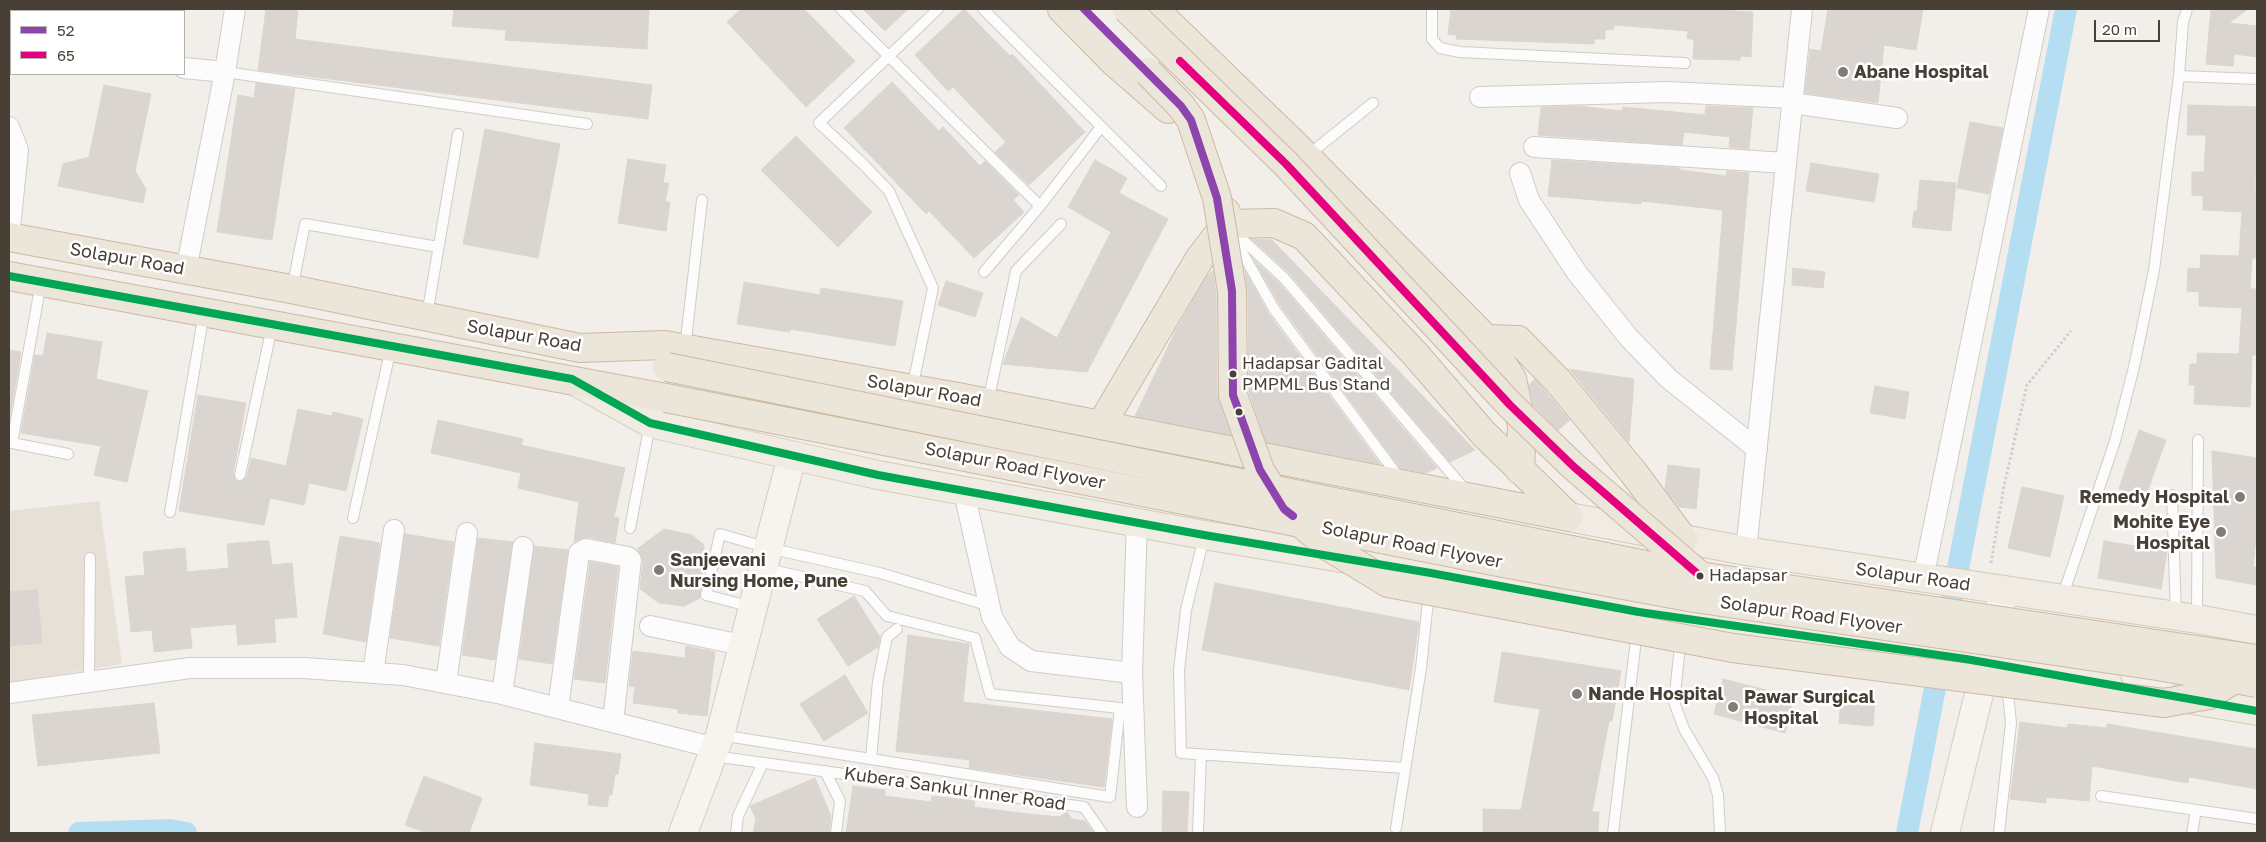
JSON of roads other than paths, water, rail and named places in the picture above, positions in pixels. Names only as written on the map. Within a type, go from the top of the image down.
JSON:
[{"type":"highway","points":[[1062,9],[1114,62],[1176,116],[1211,158],[1227,195],[1226,224],[1200,258],[1101,425]]},
{"type":"highway","points":[[1084,9],[1182,106],[1191,120],[1218,198],[1232,292],[1233,395],[1260,470],[1284,509],[1329,547],[1388,583],[1733,648],[2164,703],[2209,695],[2247,680]]},
{"type":"highway","points":[[1126,9],[1286,164],[1510,405],[1573,466],[1700,576]]},
{"type":"highway","points":[[1154,9],[1306,156],[1486,339],[1512,379],[1522,426],[1520,470]]},
{"type":"highway","points":[[1226,224],[1274,223],[1304,236],[1416,354],[1483,433],[1569,517],[1551,596]]},
{"type":"highway","name":"Solapur Road","points":[[9,237],[291,289],[580,348]]},
{"type":"highway","name":"Solapur Road","points":[[9,276],[572,380]]},
{"type":"highway","points":[[1486,339],[1518,340],[1558,381],[1633,472],[1683,539]]},
{"type":"highway","name":"Solapur Road Flyover","points":[[580,348],[676,358],[1700,576],[2257,659]]},
{"type":"highway","name":"Solapur Road","points":[[676,358],[912,389],[1569,517]]},
{"type":"highway","name":"Solapur Road Flyover","points":[[572,380],[1498,562],[1694,598],[2247,680]]},
{"type":"main road","name":"Solapur Road","points":[[572,380],[650,423],[792,456],[964,492],[1431,573],[1684,620],[1986,662],[2257,711]]},
{"type":"main road","name":"Solapur Road","points":[[1569,517],[1746,551],[2187,617],[2257,630]]},
{"type":"street","points":[[186,270],[225,72],[235,9]]},
{"type":"street","points":[[1746,551],[1802,9]]},
{"type":"street","points":[[1931,580],[2039,9]]},
{"type":"street","points":[[185,68],[225,72]]},
{"type":"street","points":[[1480,98],[1668,92],[1793,100],[1897,118]]},
{"type":"street","points":[[9,127],[18,150],[9,237]]},
{"type":"street","points":[[1534,148],[1786,163]]},
{"type":"street","points":[[1520,174],[1529,200],[1577,273],[1629,338],[1669,379],[1757,449]]},
{"type":"street","points":[[684,833],[716,746],[792,456]]},
{"type":"street","points":[[964,492],[992,617],[1010,647],[1031,661],[1132,672]]},
{"type":"street","points":[[1137,522],[1132,672],[1137,807]]},
{"type":"street","points":[[373,673],[394,530]]},
{"type":"street","points":[[446,683],[467,533]]},
{"type":"street","points":[[502,694],[523,547]]},
{"type":"street","points":[[558,708],[579,553],[586,549],[628,556],[631,560],[613,722]]},
{"type":"street","points":[[1945,833],[1986,662],[1988,588]]},
{"type":"street","points":[[650,626],[742,645]]},
{"type":"street","points":[[9,693],[190,668],[304,668],[403,675],[502,694],[716,746]]},
{"type":"lane","points":[[841,9],[1040,206]]},
{"type":"lane","points":[[912,389],[933,288],[889,191],[819,123],[938,9]]},
{"type":"lane","points":[[983,9],[1161,186]]},
{"type":"lane","points":[[1432,9],[1432,39],[1440,48],[1460,52],[1685,63]]},
{"type":"lane","points":[[2062,599],[2114,441],[2134,367],[2154,270],[2179,76],[2183,22],[2187,9]]},
{"type":"lane","points":[[225,72],[586,124]]},
{"type":"lane","points":[[2179,76],[2257,79]]},
{"type":"lane","points":[[1306,156],[1373,103]]},
{"type":"lane","points":[[984,272],[1040,206],[1101,127]]},
{"type":"lane","points":[[426,318],[458,134]]},
{"type":"lane","points":[[676,358],[702,200]]},
{"type":"lane","points":[[291,289],[305,224],[438,247]]},
{"type":"lane","points":[[988,403],[1016,271],[1061,224]]},
{"type":"lane","points":[[1226,224],[1274,310],[1406,486]]},
{"type":"lane","points":[[1226,224],[1284,278],[1473,499]]},
{"type":"lane","points":[[41,282],[12,443],[68,454]]},
{"type":"lane","points":[[170,512],[204,312]]},
{"type":"lane","points":[[240,475],[272,325]]},
{"type":"lane","points":[[353,518],[391,346]]},
{"type":"lane","points":[[630,528],[650,423]]},
{"type":"lane","points":[[2187,617],[2198,440]]},
{"type":"lane","points":[[2172,495],[2187,617]]},
{"type":"lane","points":[[716,746],[870,759],[1110,797],[1120,708],[990,694],[975,638],[888,616],[865,590],[765,558],[720,534],[706,595],[752,607]]},
{"type":"lane","points":[[1204,535],[1186,610],[1180,670],[1181,753],[1405,768]]},
{"type":"lane","points":[[89,682],[90,558]]},
{"type":"lane","points":[[765,558],[880,573],[990,606]]},
{"type":"lane","points":[[1396,828],[1421,668],[1431,573]]},
{"type":"lane","points":[[1613,833],[1639,612]]},
{"type":"lane","points":[[1684,620],[1674,702],[1684,728],[1713,778],[1718,795],[1720,833]]},
{"type":"lane","points":[[870,759],[878,681],[885,646],[887,637],[897,630]]},
{"type":"lane","points":[[1986,662],[2011,723],[1998,833]]},
{"type":"lane","name":"Kubera Sankul Inner Road","points":[[716,746],[763,763],[1084,807],[1102,833]]},
{"type":"lane","points":[[1198,833],[1201,755]]},
{"type":"lane","points":[[736,833],[738,816],[763,763]]},
{"type":"lane","name":"Kubera Sankul Inner Road","points":[[824,771],[840,801],[836,833]]},
{"type":"lane","points":[[2101,796],[2257,819]]},
{"type":"lane","points":[[2192,833],[2196,810]]},
{"type":"waterway","points":[[1907,833],[2066,9]]},
{"type":"waterway","points":[[79,833],[170,830],[186,833]]},
{"type":"place","name":"Abane Hospital","points":[[1843,72]]},
{"type":"place","name":"Hadapsar Gadital PMPML Bus Stand","points":[[1233,374]]},
{"type":"place","name":"Remedy Hospital","points":[[2240,497]]},
{"type":"place","name":"Mohite Eye Hospital","points":[[2221,532]]},
{"type":"place","name":"Sanjeevani Nursing Home, Pune","points":[[659,570]]},
{"type":"place","name":"Hadapsar","points":[[1700,576]]},
{"type":"place","name":"Nande Hospital","points":[[1577,694]]},
{"type":"place","name":"Pawar Surgical Hospital","points":[[1733,707]]}]
